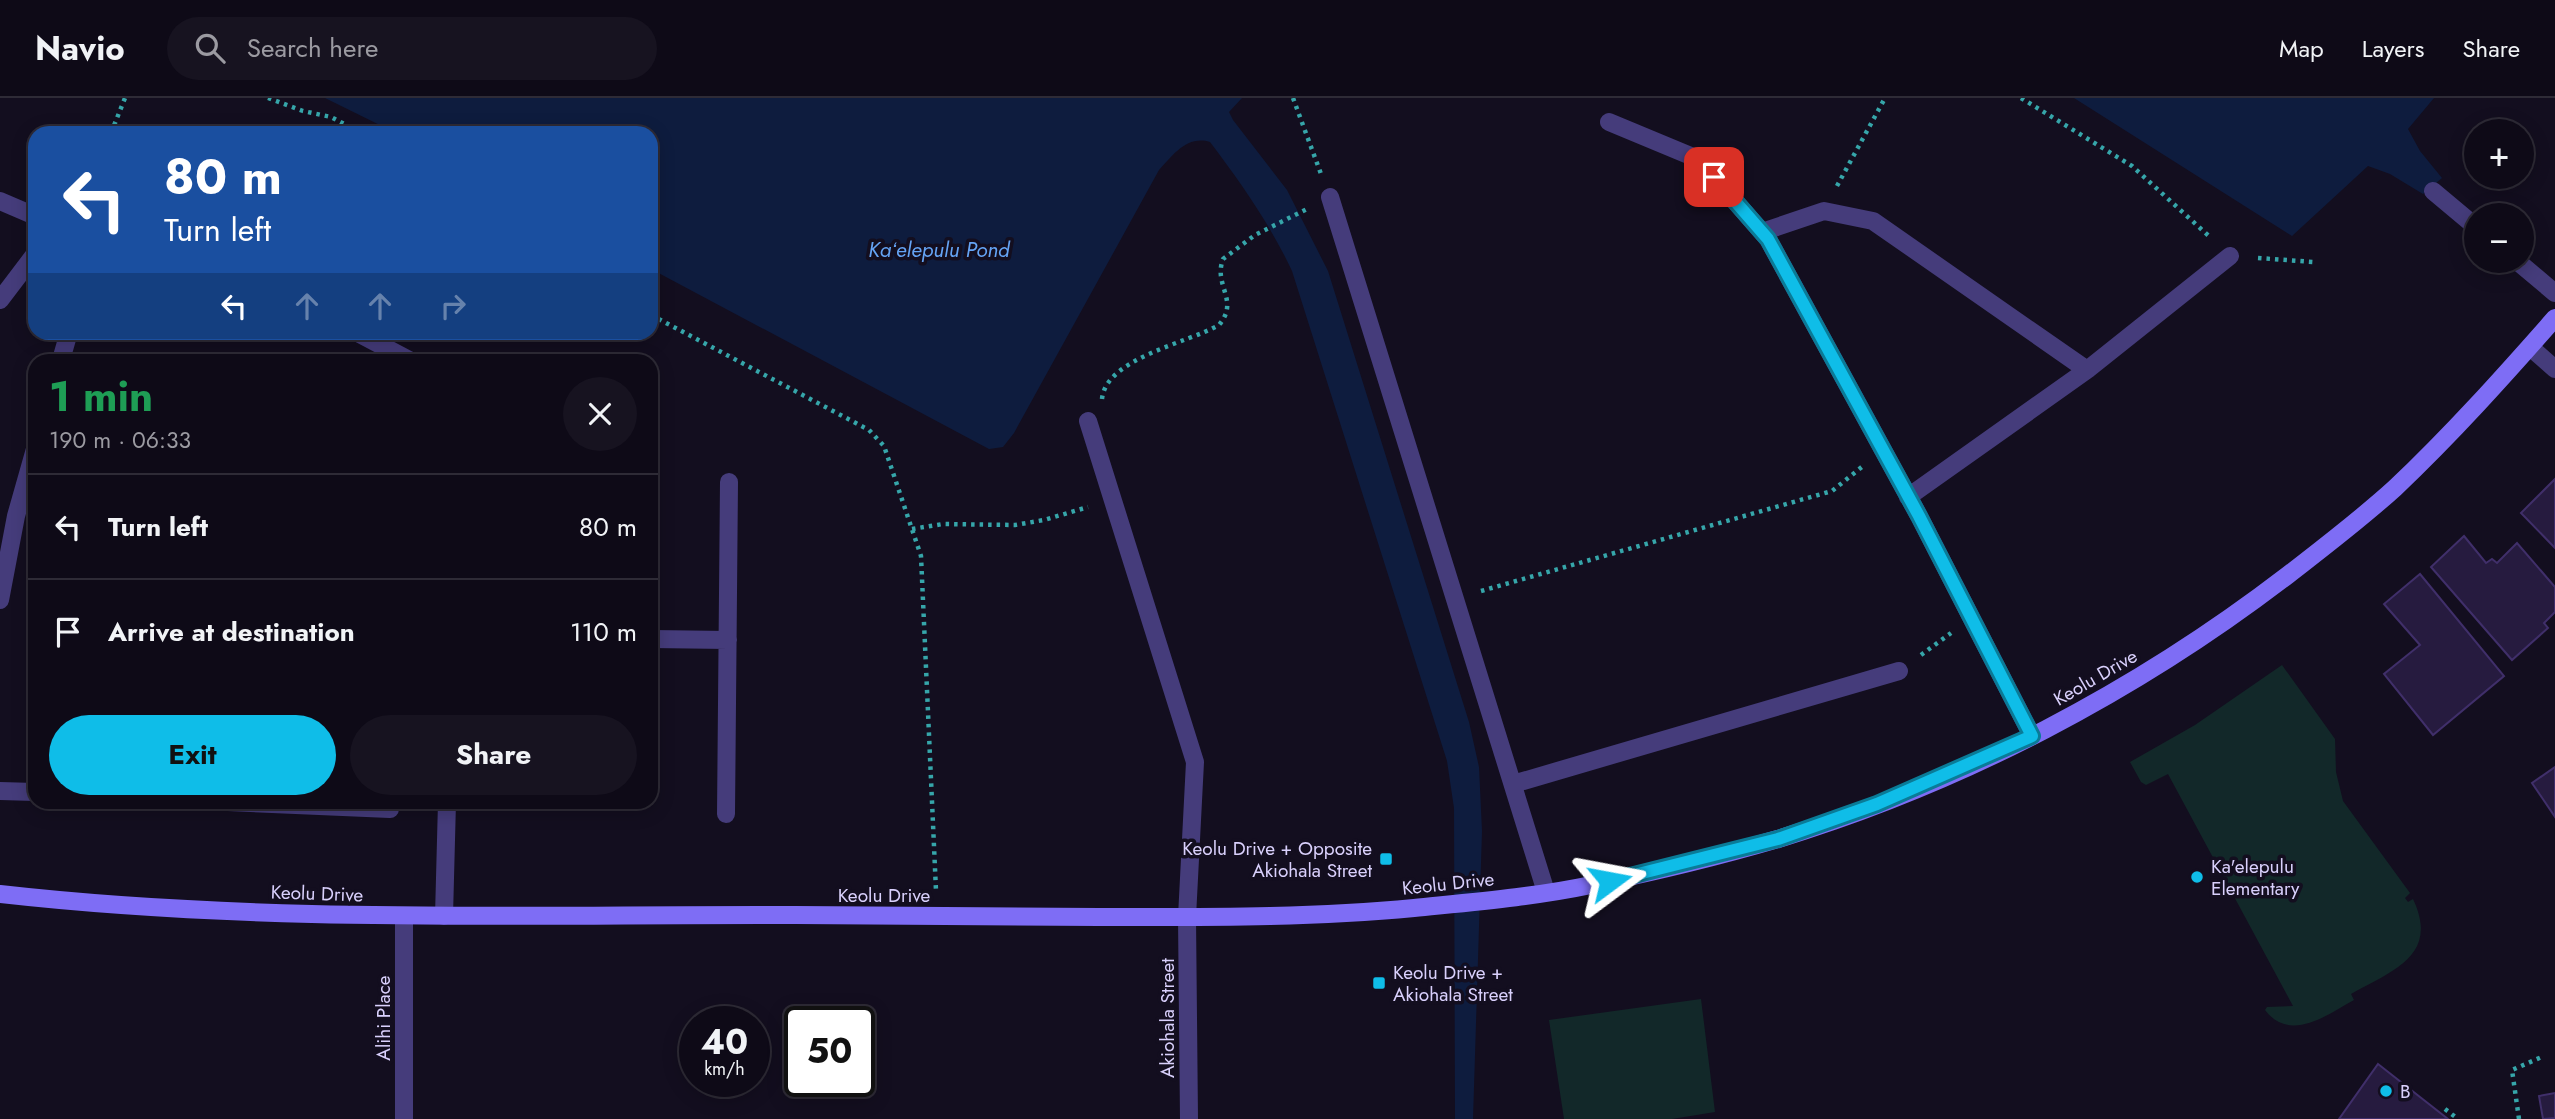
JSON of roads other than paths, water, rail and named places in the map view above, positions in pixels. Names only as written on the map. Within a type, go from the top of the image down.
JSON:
[{"type":"main road","name":"Keolu Drive","points":[[0,894],[182,909],[404,917],[1187,917],[1330,914],[1410,908],[1586,886],[1778,839],[1877,804],[2032,736],[2117,690],[2188,647],[2342,533],[2391,491],[2476,407],[2555,318]]},
{"type":"street","points":[[1609,122],[1698,159],[1768,239],[1908,497],[2032,736]]},
{"type":"street","points":[[2432,191],[2464,217]]},
{"type":"street","points":[[1330,197],[1546,892]]},
{"type":"street","points":[[0,201],[28,213]]},
{"type":"street","points":[[1762,232],[1824,211],[1873,221],[2087,370]]},
{"type":"street","points":[[1908,497],[2087,370],[2230,256]]},
{"type":"street","points":[[0,300],[28,263]]},
{"type":"street","points":[[2531,273],[2555,293]]},
{"type":"street","points":[[371,340],[398,354]]},
{"type":"street","points":[[2530,346],[2555,369]]},
{"type":"street","name":"Akiohala Street","points":[[1088,421],[1195,762],[1187,917],[1189,1119]]},
{"type":"street","points":[[0,600],[13,528],[28,474]]},
{"type":"street","points":[[726,814],[729,482]]},
{"type":"street","points":[[658,639],[728,640]]},
{"type":"street","points":[[1513,784],[1899,671]]},
{"type":"street","points":[[0,791],[28,792]]},
{"type":"street","points":[[444,916],[447,809]]},
{"type":"street","name":"Alihi Place","points":[[404,917],[404,1119]]},
{"type":"water","name":"Kaʻelepulu Pond","points":[[325,98],[1242,98],[1229,112],[1287,190],[1328,271],[1469,722],[1479,767],[1482,831],[1473,1119],[1455,1119],[1454,808],[1447,761],[1292,271],[1254,204],[1210,142],[1194,141],[1187,144],[1159,170],[1014,433],[1003,447],[989,449],[658,273],[658,126],[382,126]]},
{"type":"water","points":[[2074,98],[2434,98],[2408,129],[2420,151],[2442,178],[2423,194],[2390,174],[2368,166],[2292,236]]},
{"type":"place","name":"Keolu Drive + Opposite Akiohala Street","points":[[1386,859]]},
{"type":"place","name":"Ka'elepulu Elementary","points":[[2197,877]]},
{"type":"place","name":"Keolu Drive + Akiohala Street","points":[[1379,983]]},
{"type":"place","name":"B","points":[[2386,1091]]}]
